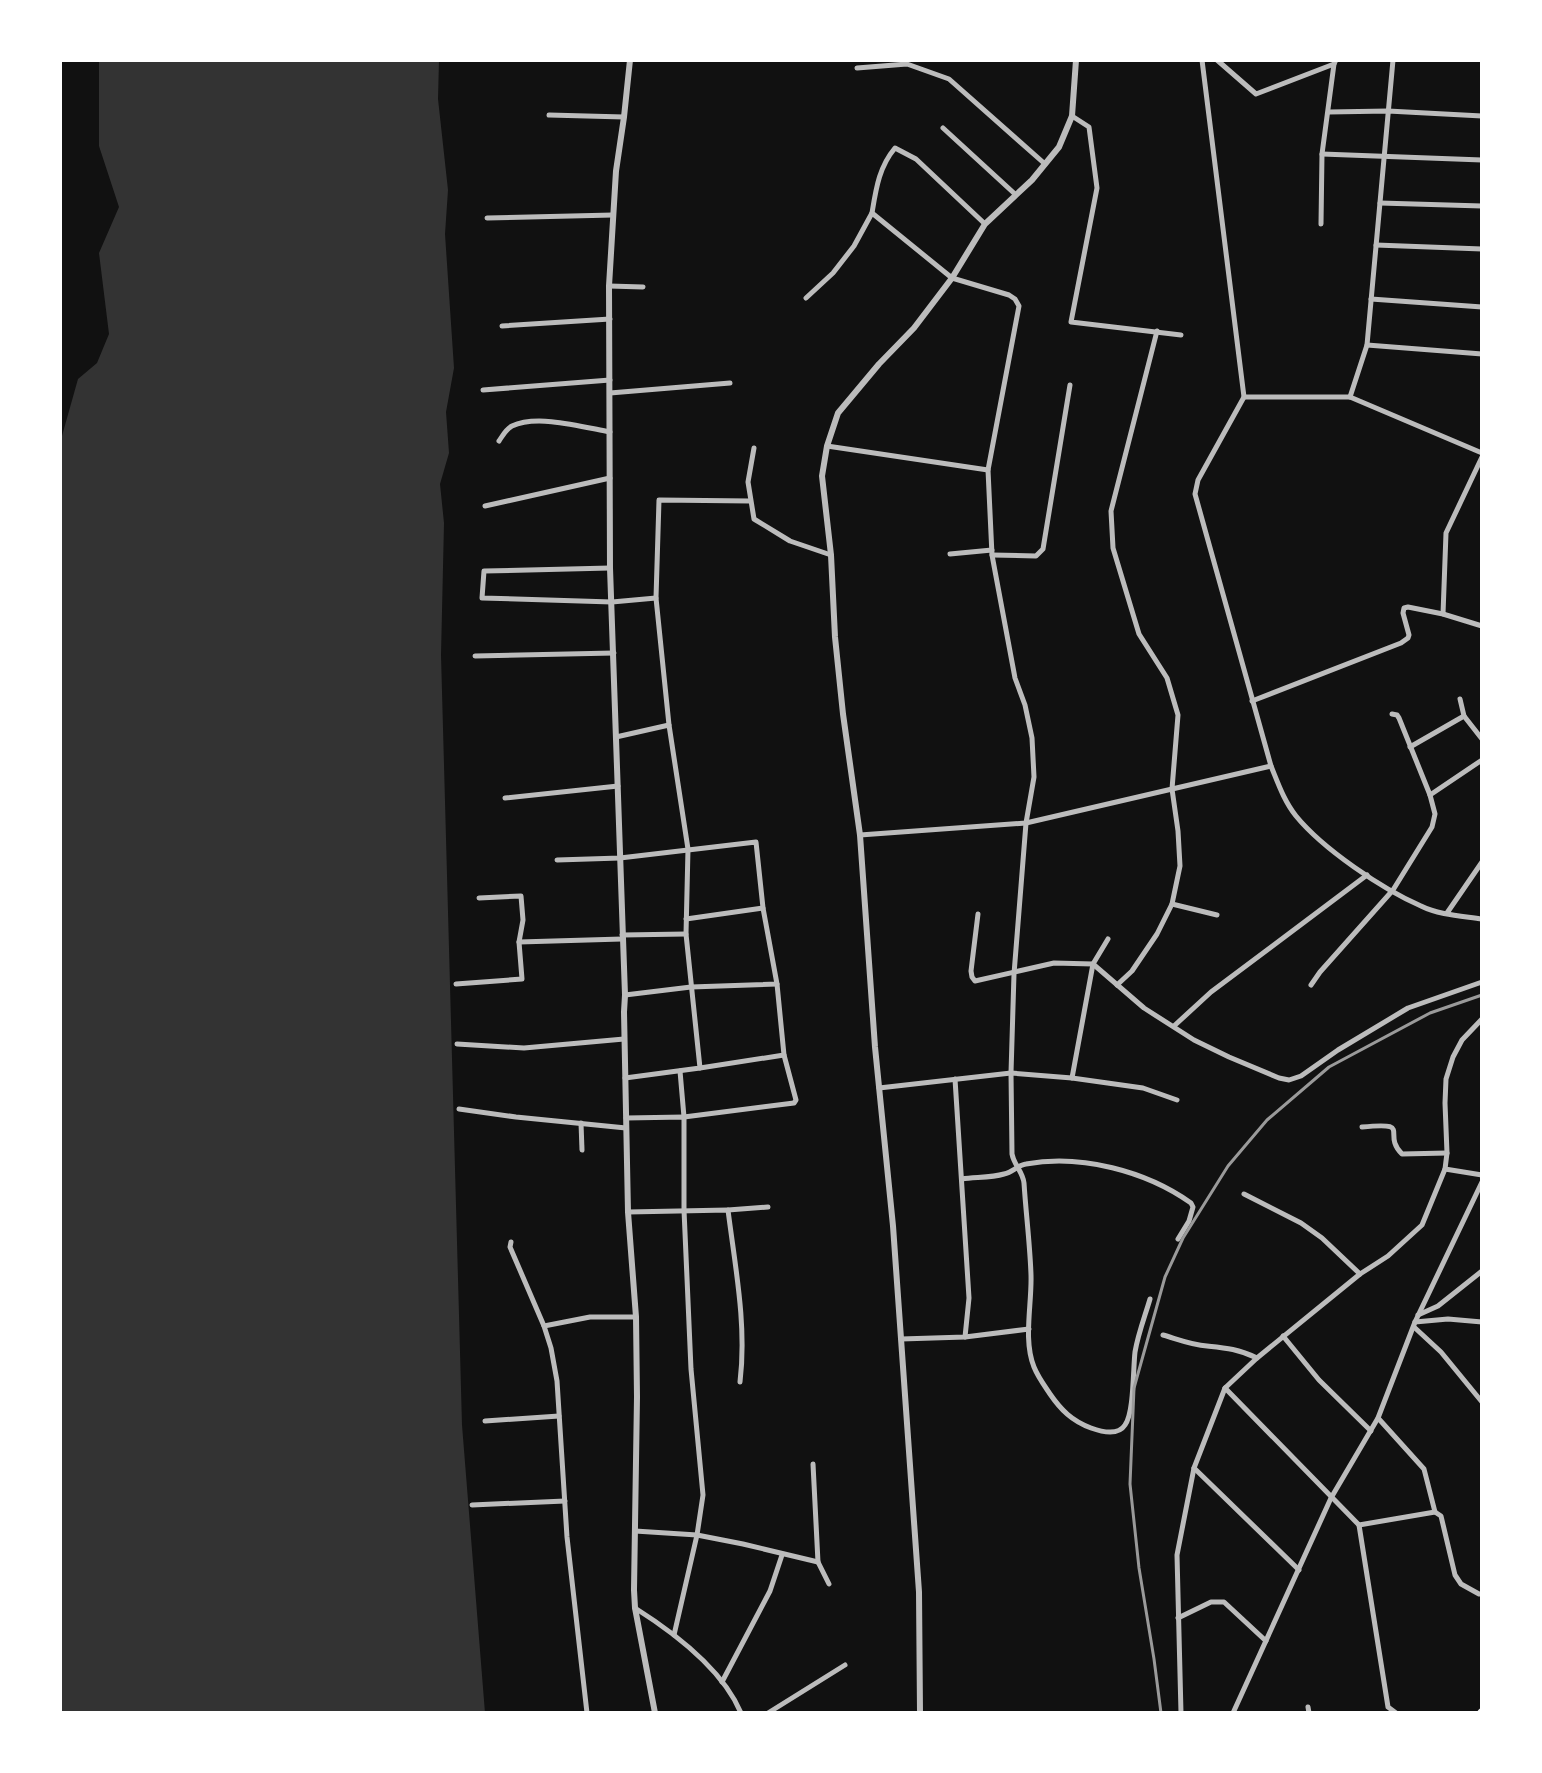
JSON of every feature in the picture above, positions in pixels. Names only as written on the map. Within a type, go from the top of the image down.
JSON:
[{"type":"street","points":[[630,60],[616,171],[609,286],[610,568],[625,995],[628,1212],[636,1317],[635,1608],[655,1713]]},
{"type":"street","points":[[920,1713],[919,1592],[893,1226],[860,835],[843,714],[822,476],[827,446],[838,413],[914,328],[952,278],[985,224],[1059,147],[1072,116],[1076,60]]},
{"type":"street","points":[[1202,60],[1244,397],[1198,480],[1195,494],[1271,766],[1286,802],[1296,816],[1341,857],[1423,908],[1482,919]]},
{"type":"street","points":[[1217,60],[1256,94],[1335,62],[1322,154],[1321,224]]},
{"type":"street","points":[[1350,397],[1367,345],[1393,60]]},
{"type":"street","points":[[857,68],[907,64],[949,79],[1045,164]]},
{"type":"street","points":[[1329,112],[1388,111],[1482,116]]},
{"type":"street","points":[[549,115],[624,117]]},
{"type":"street","points":[[1072,116],[1089,127],[1097,188],[1071,322],[1181,335]]},
{"type":"street","points":[[943,128],[1016,195]]},
{"type":"street","points":[[806,298],[847,255],[872,213],[879,175],[886,158],[895,148],[916,159],[985,224]]},
{"type":"street","points":[[1322,154],[1482,160]]},
{"type":"street","points":[[1380,203],[1482,206]]},
{"type":"street","points":[[872,213],[952,278],[1009,295],[1019,306],[988,470],[992,552],[1015,678],[1032,738],[1034,777],[1026,823],[1014,974],[1012,1154],[1024,1178],[1031,1274],[1031,1357],[1039,1378],[1063,1411],[1074,1420],[1098,1431],[1115,1432],[1127,1423],[1136,1349],[1150,1299]]},
{"type":"street","points":[[487,218],[613,215]]},
{"type":"street","points":[[1376,245],[1482,249]]},
{"type":"street","points":[[609,286],[643,287]]},
{"type":"street","points":[[1371,299],[1482,307]]},
{"type":"street","points":[[502,326],[610,319]]},
{"type":"street","points":[[1117,985],[1132,971],[1157,934],[1172,904],[1180,866],[1172,789],[1178,715],[1167,678],[1139,634],[1113,548],[1111,511],[1157,331]]},
{"type":"street","points":[[1367,345],[1482,354]]},
{"type":"street","points":[[483,390],[610,380]]},
{"type":"street","points":[[610,393],[730,383]]},
{"type":"street","points":[[950,554],[992,552],[1036,556],[1043,549],[1070,385]]},
{"type":"street","points":[[1244,397],[1350,397],[1482,455],[1446,533],[1443,614]]},
{"type":"street","points":[[499,441],[509,427],[526,422],[559,422],[610,432]]},
{"type":"street","points":[[827,446],[988,470]]},
{"type":"street","points":[[754,448],[748,482],[754,519],[790,541],[831,555]]},
{"type":"street","points":[[485,506],[610,478]]},
{"type":"street","points":[[700,1068],[686,934],[688,849],[669,725],[656,598],[659,500],[750,501]]},
{"type":"street","points":[[610,568],[484,571],[482,598],[612,602],[656,598]]},
{"type":"street","points":[[1252,701],[1401,643],[1409,635],[1404,608],[1443,614],[1482,626]]},
{"type":"street","points":[[475,656],[614,653]]},
{"type":"street","points":[[1460,699],[1464,716],[1482,739]]},
{"type":"street","points":[[1311,985],[1393,890],[1432,827],[1435,814],[1430,795],[1399,718],[1392,714]]},
{"type":"street","points":[[1410,747],[1464,716]]},
{"type":"street","points":[[616,737],[669,725]]},
{"type":"street","points":[[1430,795],[1482,760]]},
{"type":"street","points":[[860,835],[1026,823],[1271,766]]},
{"type":"street","points":[[505,798],[618,786]]},
{"type":"street","points":[[557,860],[620,858],[756,842],[784,1055],[795,1102],[684,1117],[626,1118]]},
{"type":"street","points":[[1447,913],[1482,862]]},
{"type":"street","points":[[1174,1026],[1211,992],[1367,875]]},
{"type":"street","points":[[456,984],[522,979],[519,942],[523,920],[521,896],[479,898]]},
{"type":"street","points":[[1172,904],[1217,915]]},
{"type":"street","points":[[686,919],[763,908]]},
{"type":"street","points":[[978,914],[972,977],[975,981],[1054,963],[1093,964],[1144,1008],[1194,1040],[1289,1080],[1301,1076],[1408,1008],[1482,982]]},
{"type":"street","points":[[519,942],[686,934]]},
{"type":"street","points":[[1072,1078],[1093,964],[1108,939]]},
{"type":"street","points":[[625,995],[691,987],[777,984]]},
{"type":"street","points":[[1181,1713],[1177,1555],[1194,1468],[1225,1388],[1283,1336],[1360,1274],[1388,1256],[1422,1225],[1445,1169],[1446,1079],[1462,1040],[1482,1019]]},
{"type":"street","points":[[457,1044],[524,1048],[624,1039]]},
{"type":"street","points":[[625,1078],[784,1055]]},
{"type":"street","points":[[674,1635],[703,1495],[691,1369],[680,1071]]},
{"type":"street","points":[[879,1088],[1011,1073],[1143,1088],[1177,1100]]},
{"type":"street","points":[[955,1079],[969,1298],[965,1337]]},
{"type":"street","points":[[459,1109],[626,1128]]},
{"type":"street","points":[[581,1123],[582,1150]]},
{"type":"street","points":[[1362,1127],[1392,1126],[1396,1147],[1402,1154],[1447,1153]]},
{"type":"street","points":[[962,1179],[1003,1174],[1017,1166],[1042,1162],[1079,1162],[1125,1172],[1158,1185],[1192,1205],[1191,1216],[1178,1239]]},
{"type":"street","points":[[1445,1169],[1482,1175]]},
{"type":"street","points":[[1233,1713],[1331,1498],[1378,1418],[1416,1321],[1482,1182]]},
{"type":"street","points":[[1244,1194],[1301,1223],[1360,1274]]},
{"type":"street","points":[[628,1212],[768,1207]]},
{"type":"street","points":[[728,1210],[743,1357],[740,1382]]},
{"type":"street","points":[[511,1242],[510,1247],[544,1326],[557,1381],[567,1537],[587,1713]]},
{"type":"street","points":[[1416,1321],[1482,1271]]},
{"type":"street","points":[[544,1326],[590,1317],[636,1317]]},
{"type":"street","points":[[1416,1321],[1448,1319],[1482,1322]]},
{"type":"street","points":[[1416,1321],[1482,1402]]},
{"type":"street","points":[[901,1339],[965,1337],[1029,1329]]},
{"type":"street","points":[[1163,1335],[1207,1346],[1225,1347],[1257,1358]]},
{"type":"street","points":[[1283,1336],[1319,1380],[1371,1431]]},
{"type":"street","points":[[1225,1388],[1359,1525],[1388,1707],[1396,1713]]},
{"type":"street","points":[[485,1421],[559,1416]]},
{"type":"street","points":[[1378,1418],[1424,1469],[1435,1512],[1443,1522],[1455,1575],[1461,1584],[1482,1594]]},
{"type":"street","points":[[813,1464],[818,1562],[829,1584]]},
{"type":"street","points":[[1194,1468],[1299,1570]]},
{"type":"street","points":[[472,1505],[565,1501]]},
{"type":"street","points":[[1359,1525],[1435,1512]]},
{"type":"street","points":[[635,1531],[697,1535],[818,1562]]},
{"type":"street","points":[[722,1682],[770,1591],[782,1555]]},
{"type":"street","points":[[1178,1618],[1211,1602],[1224,1602],[1266,1641]]},
{"type":"street","points":[[635,1608],[674,1635],[700,1659],[722,1682],[739,1712]]},
{"type":"street","points":[[768,1713],[845,1665]]},
{"type":"shaded area","points":[[99,60],[439,60],[438,99],[448,190],[445,234],[454,368],[446,412],[449,453],[440,484],[444,523],[441,655],[462,1425],[485,1713],[60,1713],[60,443],[78,379],[97,363],[109,334],[99,253],[119,207],[99,146]]},
{"type":"railway","points":[[1161,1713],[1130,1484],[1134,1388],[1165,1277],[1183,1238],[1228,1166],[1267,1120],[1329,1067],[1430,1013],[1482,995]]}]
